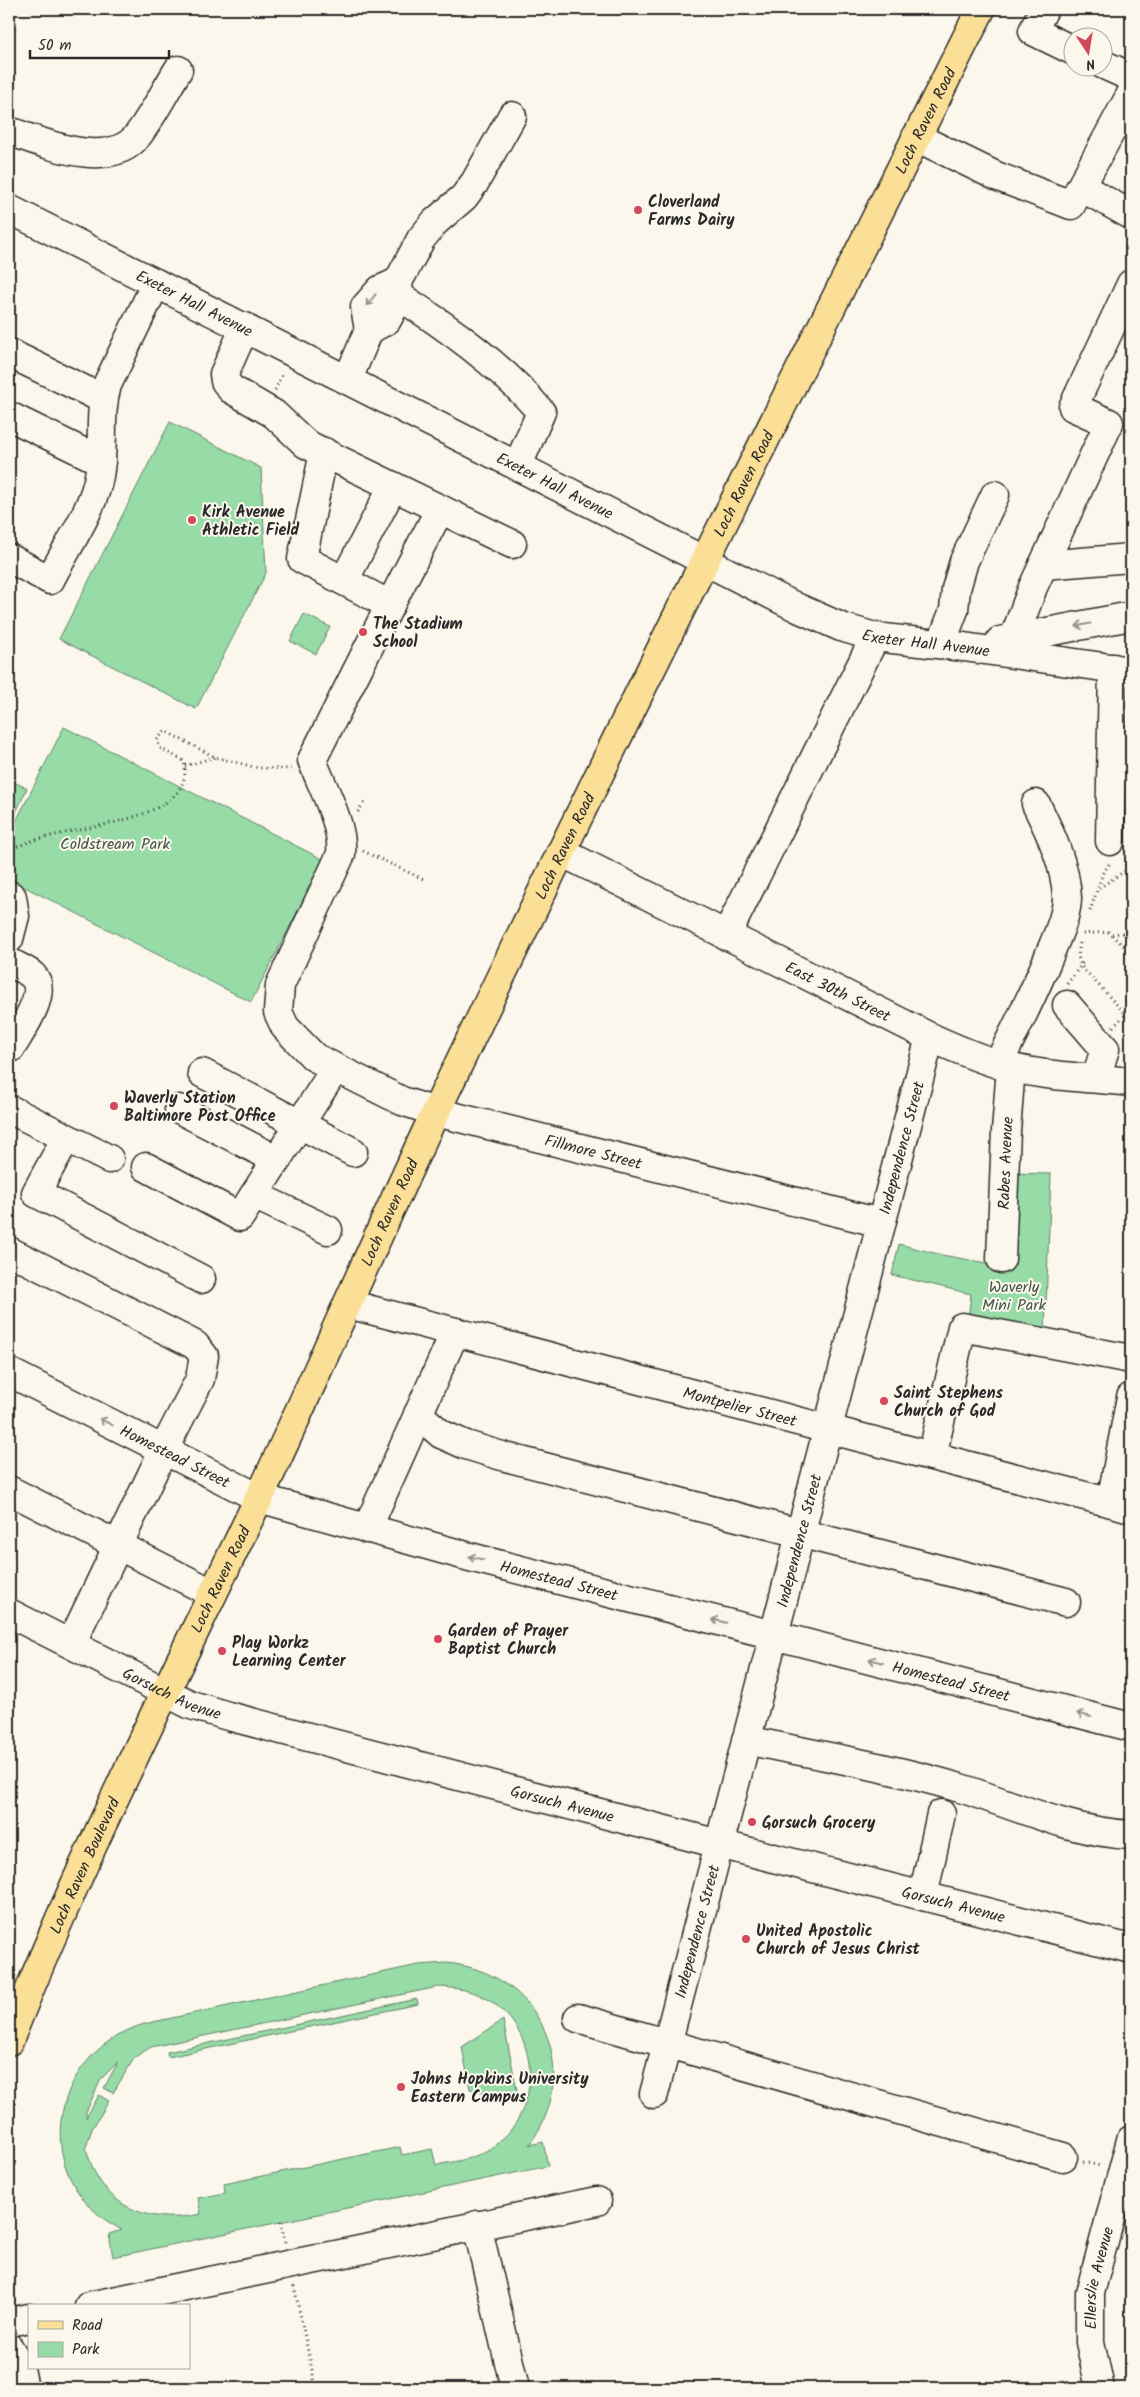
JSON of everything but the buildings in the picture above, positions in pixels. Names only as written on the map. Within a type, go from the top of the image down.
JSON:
[{"type":"main road","name":"Loch Raven Road","points":[[164,1691],[259,1498],[436,1112],[561,852],[981,9]]},
{"type":"main road","name":"Loch Raven Boulevard","points":[[9,2041],[68,1898],[164,1691]]},
{"type":"street","points":[[1044,9],[1033,31],[1062,45]]},
{"type":"street","points":[[1112,68],[1131,77]]},
{"type":"street","points":[[9,131],[57,148],[93,153],[113,153],[137,137],[178,70]]},
{"type":"street","points":[[916,137],[996,176],[1071,205],[1131,94]]},
{"type":"street","points":[[348,379],[370,330],[387,320],[398,289],[421,239],[435,222],[464,197],[475,182],[512,116]]},
{"type":"street","points":[[1081,187],[1131,215]]},
{"type":"street","name":"Exeter Hall Avenue","points":[[9,208],[833,623],[875,637],[1122,669]]},
{"type":"street","points":[[9,558],[50,580],[96,490],[101,462],[103,399],[107,385],[156,283]]},
{"type":"street","points":[[1014,638],[1043,565],[1109,423],[1073,407],[1131,284]]},
{"type":"street","points":[[398,289],[425,313],[525,392],[541,412],[518,465]]},
{"type":"street","points":[[244,327],[224,374],[224,381],[231,389],[274,414],[306,444],[512,544]]},
{"type":"street","points":[[9,353],[103,399]]},
{"type":"street","points":[[9,416],[101,462]]},
{"type":"street","points":[[324,452],[302,559],[390,605]]},
{"type":"street","points":[[344,581],[393,486]]},
{"type":"street","points":[[995,494],[964,562],[956,589],[952,646],[1014,638],[1131,616]]},
{"type":"street","points":[[146,1167],[240,1217],[300,1123],[325,1063],[285,1027],[278,1012],[280,985],[340,854],[340,831],[312,760],[440,509]]},
{"type":"street","points":[[1043,565],[1131,558]]},
{"type":"street","points":[[726,936],[875,637]]},
{"type":"street","points":[[1112,849],[1122,669]]},
{"type":"street","points":[[1005,1066],[1060,928],[1067,899],[1063,875],[1049,830],[1036,804]]},
{"type":"street","name":"East 30th Street","points":[[561,852],[930,1037],[1005,1066],[1052,1074],[1131,1082]]},
{"type":"street","points":[[9,939],[14,916],[10,896]]},
{"type":"street","points":[[9,962],[33,976],[38,986],[38,998],[11,1048]]},
{"type":"street","points":[[1065,996],[1105,1049],[1096,1078]]},
{"type":"street","name":"Independence Street","points":[[654,2094],[930,1037]]},
{"type":"street","name":"Fillmore Street","points":[[325,1063],[402,1101],[436,1112],[881,1223]]},
{"type":"street","name":"Rabes Avenue","points":[[1001,1259],[1006,1131],[1005,1066]]},
{"type":"street","points":[[202,1073],[353,1152]]},
{"type":"street","points":[[9,1109],[109,1159]]},
{"type":"street","points":[[179,1109],[277,1160]]},
{"type":"street","points":[[66,1138],[36,1193],[200,1279]]},
{"type":"street","points":[[254,1195],[328,1230]]},
{"type":"street","points":[[9,1251],[195,1345],[204,1356],[200,1379],[163,1451],[71,1644]]},
{"type":"street","name":"Montpelier Street","points":[[348,1304],[1121,1505]]},
{"type":"street","points":[[932,1456],[962,1327],[1131,1359]]},
{"type":"street","points":[[368,1529],[454,1332]]},
{"type":"street","name":"Homestead Street","points":[[9,1372],[259,1498],[368,1529],[1131,1727]]},
{"type":"street","points":[[1121,1505],[1131,1397]]},
{"type":"street","points":[[418,1414],[442,1434],[466,1445],[1066,1602]]},
{"type":"street","points":[[9,1490],[212,1593]]},
{"type":"street","name":"Gorsuch Avenue","points":[[9,1613],[191,1705],[718,1844],[1131,1949]]},
{"type":"street","points":[[746,1740],[960,1788],[1064,1825],[1110,1834],[1131,1835]]},
{"type":"street","points":[[923,1896],[941,1814]]},
{"type":"street","points":[[578,2018],[1063,2157]]},
{"type":"street","name":"Ellerslie Avenue","points":[[1100,2388],[1090,2342],[1090,2293],[1129,2158]]},
{"type":"street","points":[[99,2304],[597,2201]]},
{"type":"street","points":[[476,2225],[515,2388]]},
{"type":"street","points":[[9,2322],[28,2318]]},
{"type":"street","points":[[9,2348],[19,2364],[24,2388]]},
{"type":"path","points":[[271,397],[286,368]]},
{"type":"path","points":[[9,852],[15,847],[44,838],[150,811],[169,800],[182,780],[185,766],[184,761],[160,748],[157,740],[165,731],[215,757],[258,768],[294,769]]},
{"type":"path","points":[[185,766],[215,757]]},
{"type":"path","points":[[1088,916],[1112,849]]},
{"type":"path","points":[[1098,888],[1131,867]]},
{"type":"path","points":[[1085,925],[1078,956],[1081,966],[1131,1020]]},
{"type":"path","points":[[1082,934],[1097,931],[1112,934],[1131,932]]},
{"type":"path","points":[[1112,934],[1124,946],[1131,940]]},
{"type":"path","points":[[1065,996],[1084,961]]},
{"type":"path","points":[[1113,1027],[1126,1014]]},
{"type":"path","points":[[281,2222],[316,2388]]},
{"type":"green space","name":"Kirk Avenue Athletic Field","points":[[170,422],[261,468],[266,573],[196,709],[59,639]]},
{"type":"green space","points":[[304,614],[330,627],[316,654],[290,641]]},
{"type":"green space","name":"Coldstream Park","points":[[64,727],[324,860],[251,1002],[9,879],[9,835]]},
{"type":"green space","points":[[9,780],[27,788],[9,828]]},
{"type":"green space","name":"Waverly Mini Park","points":[[1008,1173],[1051,1174],[1045,1332],[968,1319],[971,1294],[892,1275],[899,1244],[942,1255],[1003,1266]]},
{"type":"green space","points":[[446,1963],[479,1970],[506,1984],[528,2004],[544,2028],[552,2056],[553,2086],[546,2116],[529,2145],[543,2142],[548,2166],[113,2257],[109,2234],[122,2230],[92,2209],[72,2182],[62,2152],[61,2121],[69,2090],[86,2063],[111,2040],[144,2024],[418,1965]],"holes":[[[438,1987],[461,1989],[476,1993],[496,2005],[512,2021],[523,2040],[529,2060],[529,2082],[525,2102],[516,2122],[503,2139],[484,2152],[466,2159],[436,2165],[432,2149],[402,2155],[400,2147],[224,2184],[225,2193],[198,2198],[201,2214],[181,2217],[162,2217],[128,2207],[114,2197],[102,2184],[92,2167],[86,2147],[92,2129],[109,2101],[99,2095],[86,2118],[86,2112],[101,2079],[118,2062],[104,2088],[113,2093],[135,2057],[151,2047]]]},
{"type":"green space","points":[[417,1999],[418,2004],[168,2057],[167,2052]]},
{"type":"green space","points":[[503,2020],[519,2100],[470,2089],[462,2047]]},
{"type":"place","name":"Cloverland Farms Dairy","points":[[638,210]]},
{"type":"place","name":"Kirk Avenue Athletic Field","points":[[192,520]]},
{"type":"place","name":"The Stadium School","points":[[363,632]]},
{"type":"place","name":"Waverly Station Baltimore Post Office","points":[[114,1106]]},
{"type":"place","name":"Saint Stephens Church of God","points":[[884,1401]]},
{"type":"place","name":"Garden of Prayer Baptist Church","points":[[438,1639]]},
{"type":"place","name":"Play Workz Learning Center","points":[[222,1651]]},
{"type":"place","name":"Gorsuch Grocery","points":[[752,1822]]},
{"type":"place","name":"United Apostolic Church of Jesus Christ","points":[[746,1939]]},
{"type":"place","name":"Johns Hopkins University Eastern Campus","points":[[401,2087]]}]
